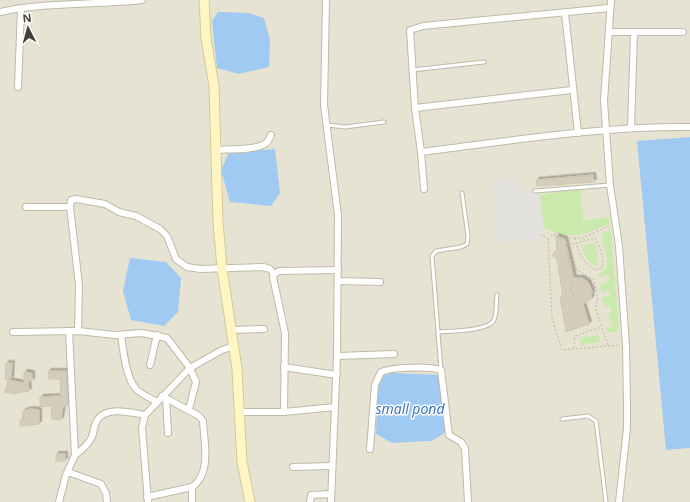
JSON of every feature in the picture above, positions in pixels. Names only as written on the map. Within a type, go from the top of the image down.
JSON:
[{"type":"street","points":[[0,12],[38,3],[142,0]]},
{"type":"street","points":[[204,0],[206,38],[214,86],[215,150],[222,268],[234,346],[240,412],[242,462],[250,502]]},
{"type":"street","points":[[326,0],[324,60],[326,124],[338,215],[337,375],[331,502]]},
{"type":"street","points":[[611,0],[609,8],[609,32],[604,101],[610,185],[619,246],[626,344],[626,428],[619,502]]},
{"type":"street","points":[[18,87],[20,8]]},
{"type":"street","points":[[424,189],[415,108],[409,33],[413,28],[609,8]]},
{"type":"street","points":[[565,13],[572,90],[578,133]]},
{"type":"street","points":[[609,32],[683,32]]},
{"type":"street","points":[[631,128],[634,32]]},
{"type":"street","points":[[415,108],[572,90]]},
{"type":"street","points":[[421,152],[631,128],[690,127]]},
{"type":"street","points":[[215,150],[262,146],[268,141],[271,135]]},
{"type":"street","points":[[78,331],[79,285],[70,207],[72,200],[80,199],[105,204],[123,214],[136,216],[165,232],[176,259],[180,264],[187,267],[201,269],[264,267],[270,269],[274,274],[273,278],[285,333],[284,412]]},
{"type":"street","points":[[26,208],[70,207]]},
{"type":"street","points":[[274,274],[279,270],[338,270]]},
{"type":"street","points":[[338,281],[380,282]]},
{"type":"street","points":[[232,330],[264,329]]},
{"type":"street","points":[[59,502],[75,455],[70,331]]},
{"type":"street","points":[[13,332],[78,331],[102,335],[142,333],[167,338],[173,343],[190,368],[196,385],[189,409]]},
{"type":"street","points":[[121,335],[126,362],[133,385],[137,390],[157,402]]},
{"type":"street","points":[[150,365],[157,335]]},
{"type":"street","points":[[164,397],[189,409],[203,421],[205,454],[200,476],[196,484],[147,499],[142,428],[145,415],[164,397],[190,368],[222,350],[234,346]]},
{"type":"street","points":[[337,356],[394,354]]},
{"type":"street","points":[[284,366],[337,375]]},
{"type":"street","points":[[370,448],[375,385],[381,372],[388,370],[432,368],[442,370],[449,435],[461,442],[465,448],[468,502]]},
{"type":"street","points":[[164,397],[168,433]]},
{"type":"street","points":[[240,412],[284,412],[335,408]]},
{"type":"street","points":[[75,455],[88,443],[97,420],[100,417],[112,412],[125,411],[145,415]]},
{"type":"street","points":[[293,467],[332,466]]},
{"type":"street","points":[[68,472],[101,484],[106,493],[107,502]]},
{"type":"street","points":[[192,486],[192,502]]},
{"type":"street","points":[[310,502],[311,495],[331,494]]},
{"type":"lane","points":[[412,70],[484,62]]},
{"type":"lane","points":[[326,124],[345,127],[384,122]]},
{"type":"lane","points":[[535,192],[610,185]]},
{"type":"lane","points":[[442,370],[432,256],[436,251],[460,247],[467,244],[468,236],[462,193]]},
{"type":"lane","points":[[439,332],[480,328],[491,325],[495,318],[497,295]]},
{"type":"lane","points":[[562,419],[588,416],[596,421],[606,502]]},
{"type":"path","points":[[616,225],[610,225],[583,238],[567,238],[553,234],[548,239],[552,318],[562,350],[626,344]]},
{"type":"path","points":[[540,234],[548,239]]},
{"type":"path","points":[[567,238],[578,270],[594,280],[598,299],[595,307],[608,346]]},
{"type":"path","points":[[575,238],[576,243],[577,249],[587,266],[596,270],[603,266],[602,253],[595,238],[588,240],[580,242],[572,244],[565,246],[573,277],[570,291],[580,303]]},
{"type":"path","points":[[574,349],[576,336],[601,327]]},
{"type":"shaded area","points":[[0,0],[690,0],[690,502],[0,502]]},
{"type":"shaded area","points":[[515,179],[518,191],[539,189],[544,228],[540,239],[498,243],[492,181]]},
{"type":"green space","points":[[581,189],[583,221],[609,217],[610,223],[593,231],[578,235],[562,234],[544,228],[540,195]]},
{"type":"green space","points":[[611,229],[619,331],[607,333],[606,328],[613,327],[608,314],[612,313],[610,306],[605,307],[602,299],[610,295],[608,290],[603,293],[600,285],[610,280],[608,275],[600,278],[599,274],[606,270],[607,259],[601,235]]},
{"type":"green space","points":[[594,243],[598,256],[598,265],[595,266],[589,261],[581,247]]},
{"type":"green space","points":[[599,335],[600,342],[581,345],[580,338]]},
{"type":"water","points":[[218,12],[249,13],[264,18],[270,40],[269,67],[239,74],[217,68],[212,21]]},
{"type":"water","points":[[690,137],[690,448],[666,450],[637,141]]},
{"type":"water","points":[[275,149],[280,193],[271,206],[230,202],[221,170],[229,153]]},
{"type":"water","points":[[130,258],[166,262],[181,278],[178,312],[164,326],[131,320],[123,291]]},
{"type":"water","name":"small pond","points":[[392,373],[439,375],[446,432],[432,441],[392,443],[376,434],[378,385],[383,376]]},
{"type":"building","points":[[593,175],[594,182],[537,186],[536,180]]},
{"type":"building","points":[[556,236],[565,239],[574,278],[582,278],[588,282],[592,291],[591,299],[583,304],[589,324],[566,332],[560,297],[563,297],[557,259],[552,255],[557,250]]},
{"type":"building","points":[[6,363],[12,363],[11,379],[5,379]]},
{"type":"building","points":[[48,371],[66,371],[68,406],[63,406],[61,420],[52,419],[51,406],[40,407],[40,397],[61,396],[60,379],[49,379]]},
{"type":"building","points":[[24,372],[32,373],[32,381],[28,381],[29,391],[15,394],[5,392],[8,380],[24,383]]},
{"type":"building","points":[[31,409],[39,410],[39,424],[20,426],[20,420],[23,420],[23,411]]},
{"type":"building","points":[[56,454],[65,454],[65,461],[56,461]]}]
